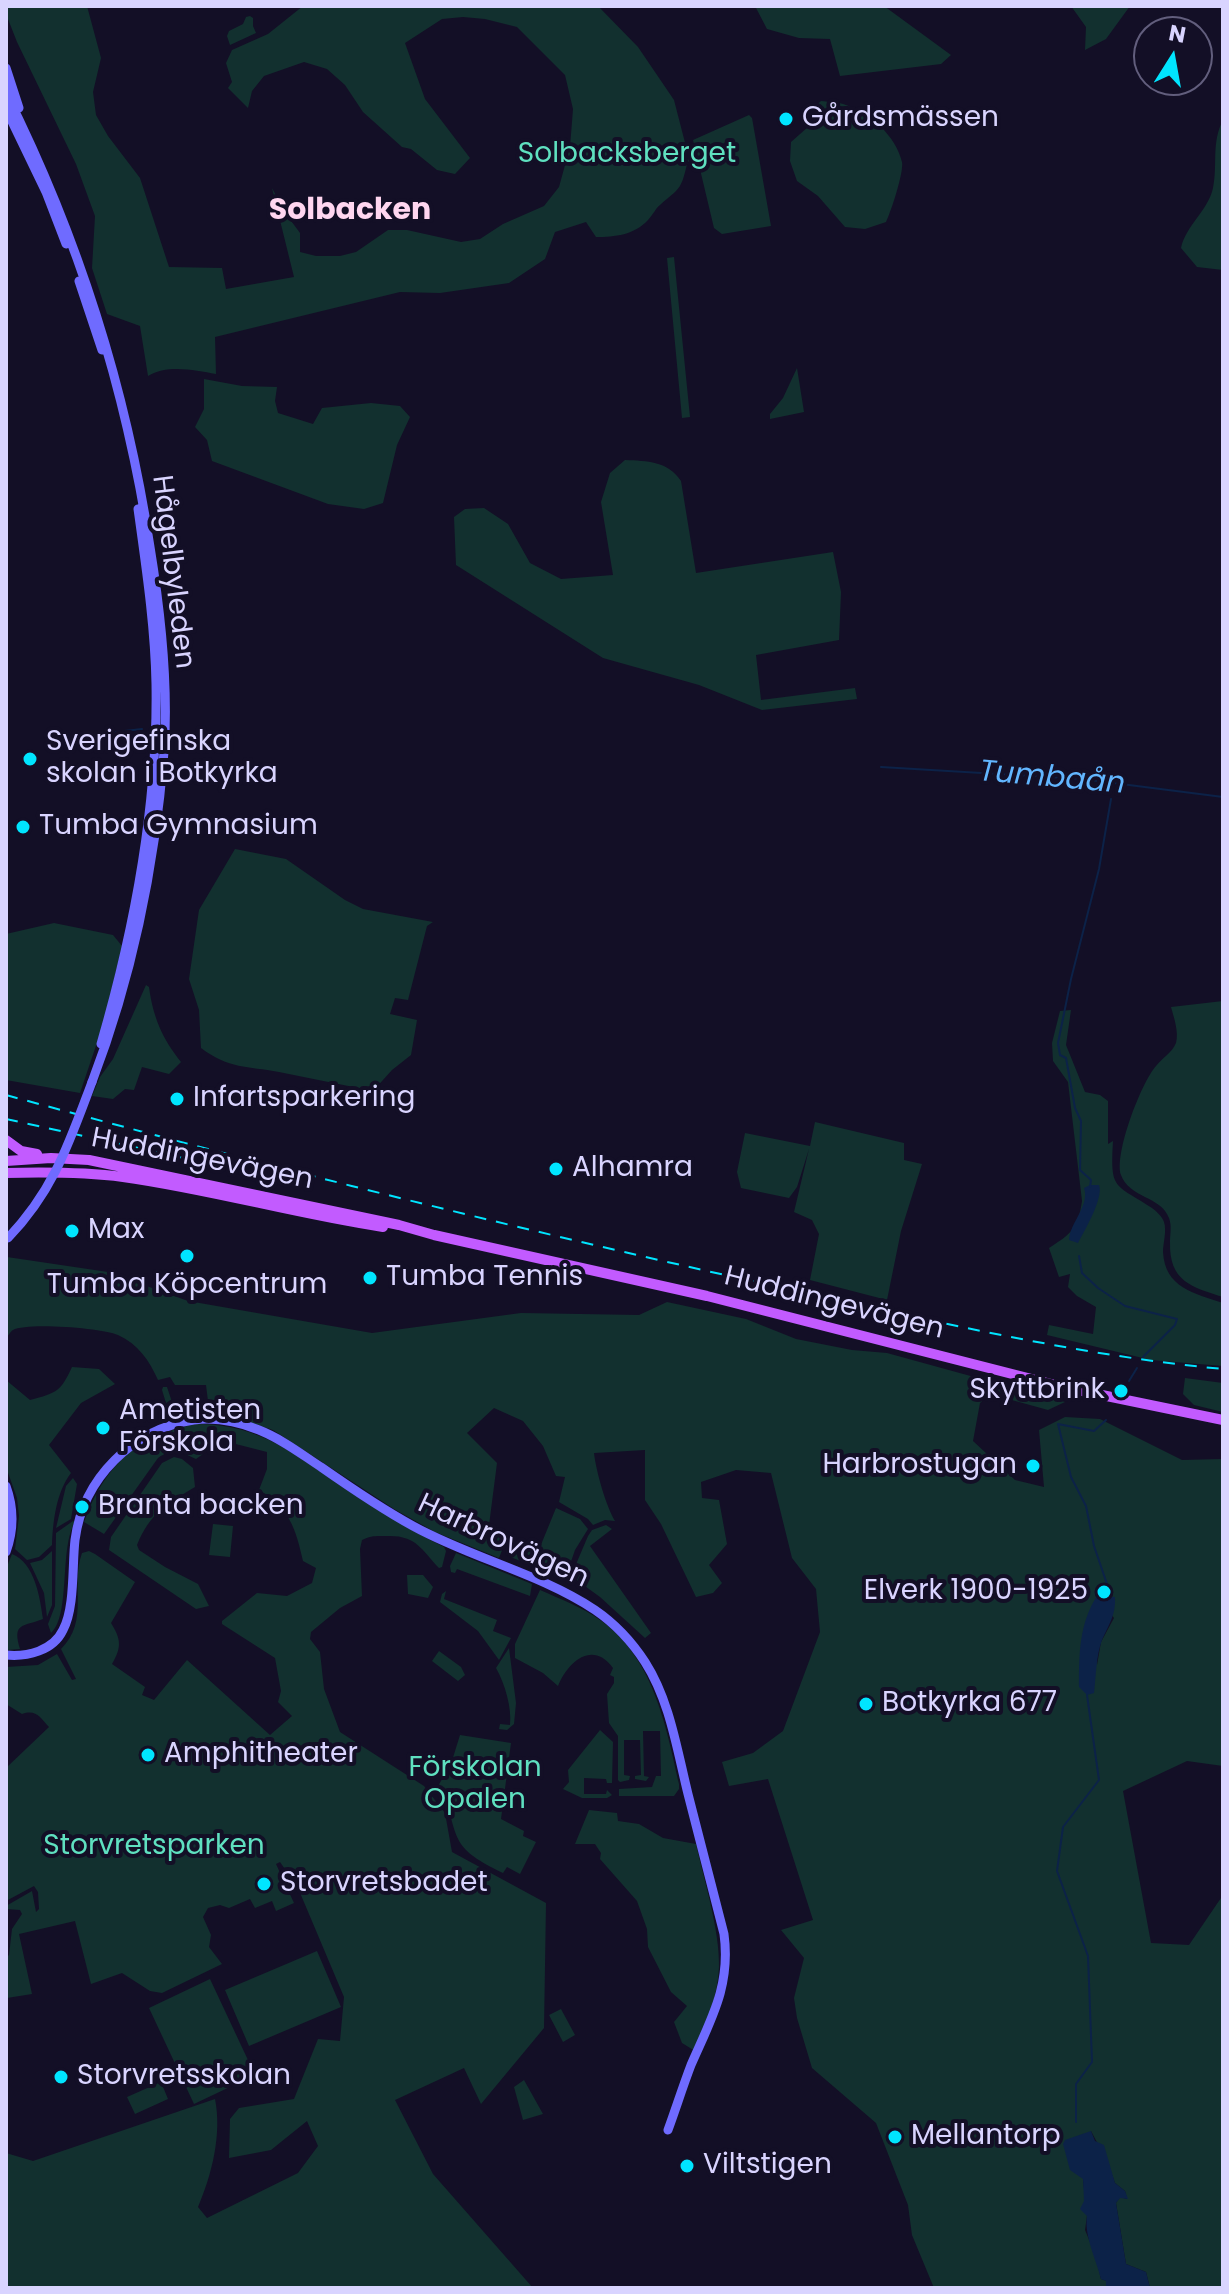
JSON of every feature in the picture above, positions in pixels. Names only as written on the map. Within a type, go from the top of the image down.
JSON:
[{"type":"main road","points":[[6,68],[29,138]]},
{"type":"main road","name":"Hågelbyleden","points":[[6,93],[29,138],[72,242],[114,370],[144,508],[161,624],[164,750],[153,845],[127,983],[52,1171],[7,1236]]},
{"type":"main road","name":"Hågelbyleden","points":[[6,109],[62,232],[107,367],[120,414],[138,509],[153,626],[155,750],[146,839],[122,968],[90,1081]]},
{"type":"main road","points":[[6,1142],[21,1151],[51,1158]]},
{"type":"main road","points":[[6,1142],[8,1173]]},
{"type":"main road","name":"Huddingevägen","points":[[8,1160],[51,1158],[122,1166],[360,1216],[707,1296],[1063,1387],[1223,1420]]},
{"type":"main road","name":"Huddingevägen","points":[[8,1173],[71,1172],[123,1177],[320,1218],[434,1235]]},
{"type":"main road","name":"Harbrovägen","points":[[6,1655],[31,1655],[54,1642],[63,1631],[68,1613],[78,1522],[101,1476],[144,1436],[171,1426],[210,1419],[243,1424],[273,1436],[410,1525],[453,1547],[565,1593],[610,1621],[639,1654],[658,1686],[677,1745],[727,1954],[722,1995],[668,2130]]},
{"type":"main road","points":[[6,1486],[13,1518],[7,1549]]},
{"type":"green space","name":"Solbacksberget","points":[[6,6],[87,6],[101,58],[93,92],[96,115],[140,178],[169,267],[222,268],[226,289],[294,277],[272,188],[300,233],[300,252],[340,256],[356,252],[388,230],[407,230],[461,242],[480,239],[503,224],[544,206],[559,187],[570,147],[573,109],[565,75],[517,27],[485,19],[442,19],[405,43],[425,99],[470,158],[455,174],[437,170],[411,149],[402,147],[363,112],[345,85],[327,69],[304,62],[264,76],[252,91],[248,108],[228,88],[232,82],[226,63],[232,50],[268,34],[303,6],[598,6],[638,47],[674,100],[690,162],[678,188],[637,229],[617,236],[596,237],[586,222],[555,232],[545,259],[509,283],[440,293],[400,292],[215,337],[216,374],[172,369],[148,376],[140,326],[107,314],[92,268],[95,216],[76,164],[17,42]]},
{"type":"green space","points":[[755,6],[884,6],[951,55],[941,64],[840,76],[830,39],[799,38],[767,29]]},
{"type":"green space","points":[[1071,6],[1130,6],[1106,39],[1085,50],[1086,27]]},
{"type":"green space","points":[[250,16],[256,33],[230,45],[229,31],[243,24]]},
{"type":"green space","points":[[821,101],[843,104],[864,114],[881,127],[899,152],[902,167],[886,222],[865,229],[845,227],[818,196],[797,181],[790,161],[791,142],[808,127],[810,111]]},
{"type":"green space","points":[[749,115],[771,226],[722,234],[714,228],[693,140]]},
{"type":"green space","points":[[1223,120],[1223,270],[1197,267],[1181,248],[1213,188],[1217,137]]},
{"type":"green space","points":[[674,257],[690,417],[682,418],[667,258]]},
{"type":"green space","points":[[797,368],[804,412],[770,419],[770,414],[783,398]]},
{"type":"green space","points":[[204,379],[242,386],[277,387],[275,401],[278,413],[313,424],[322,408],[371,403],[400,406],[410,417],[397,445],[383,503],[364,509],[328,504],[212,461],[207,440],[195,427],[204,409]]},
{"type":"green space","points":[[625,460],[663,466],[681,481],[696,573],[833,552],[841,592],[839,640],[756,655],[761,700],[855,688],[857,699],[762,710],[699,685],[603,658],[456,565],[454,517],[465,509],[484,508],[508,524],[530,563],[561,579],[613,575],[601,502],[610,473]]},
{"type":"green space","points":[[235,849],[286,859],[363,909],[433,922],[427,926],[408,1000],[395,998],[390,1014],[417,1020],[411,1055],[373,1091],[238,1066],[220,1060],[201,1048],[199,1010],[189,979],[199,910]]},
{"type":"green space","points":[[54,923],[113,935],[122,946],[103,1025],[80,1093],[6,1080],[6,934]]},
{"type":"green space","points":[[146,985],[159,1027],[181,1062],[169,1074],[142,1067],[134,1090],[125,1089],[113,1099],[92,1096],[100,1077],[113,1059]]},
{"type":"green space","points":[[1223,1001],[1223,1297],[1201,1290],[1178,1274],[1171,1255],[1169,1218],[1159,1205],[1125,1183],[1120,1165],[1130,1119],[1143,1087],[1176,1043],[1177,1030],[1171,1007]]},
{"type":"green space","points":[[1071,1010],[1066,1045],[1085,1092],[1100,1095],[1108,1101],[1108,1144],[1113,1141],[1114,1178],[1123,1189],[1162,1218],[1165,1264],[1175,1281],[1192,1292],[1223,1303],[1223,1366],[1151,1360],[1047,1335],[1049,1325],[1093,1334],[1096,1307],[1068,1287],[1070,1274],[1059,1277],[1049,1248],[1072,1230],[1082,1201],[1068,1082],[1053,1061],[1052,1043],[1060,1011]]},
{"type":"green space","points":[[815,1122],[904,1143],[904,1160],[922,1164],[901,1231],[887,1300],[810,1280],[819,1234],[812,1220],[794,1212],[809,1149],[797,1187],[789,1198],[741,1188],[737,1172],[745,1133],[810,1146]]},
{"type":"green space","points":[[7,1257],[108,1272],[188,1301],[372,1333],[521,1313],[639,1315],[667,1302],[746,1319],[796,1339],[887,1353],[1065,1402],[1048,1410],[990,1394],[980,1403],[973,1441],[1015,1480],[1044,1487],[1039,1430],[1065,1417],[1100,1419],[1182,1460],[1223,1459],[1223,1766],[1187,1761],[1123,1791],[1151,1943],[1189,1945],[1223,1895],[1223,2288],[1150,2288],[1146,2272],[1126,2264],[1116,2203],[1120,2197],[1127,2199],[1125,2191],[1115,2183],[1091,2131],[1083,2179],[1087,2216],[1085,2230],[1101,2279],[1107,2281],[1106,2288],[934,2288],[912,2235],[908,2205],[876,2123],[812,2068],[794,1998],[804,1958],[781,1930],[813,1920],[768,1779],[729,1786],[722,1762],[753,1753],[783,1731],[820,1632],[816,1589],[792,1558],[771,1473],[736,1470],[701,1482],[702,1498],[719,1500],[727,1544],[709,1565],[722,1583],[713,1593],[696,1597],[661,1524],[645,1500],[645,1450],[594,1453],[602,1488],[615,1521],[605,1520],[593,1525],[559,1502],[565,1477],[556,1476],[543,1446],[523,1421],[494,1408],[467,1433],[497,1463],[488,1533],[506,1540],[499,1558],[435,1532],[394,1509],[273,1430],[230,1416],[170,1416],[163,1387],[167,1387],[175,1411],[209,1409],[206,1385],[175,1385],[170,1377],[158,1380],[142,1353],[118,1335],[82,1328],[33,1326],[13,1330],[6,1339]],"holes":[[[1097,1596],[1114,1618],[1101,1642],[1097,1665]]]},
{"type":"green space","points":[[72,1367],[99,1369],[115,1384],[81,1403],[49,1445],[71,1473],[59,1498],[52,1545],[39,1557],[27,1560],[15,1549],[19,1516],[17,1498],[6,1467],[6,1380],[30,1400],[57,1390]]},
{"type":"green space","points":[[1185,1378],[1223,1383],[1223,1412],[1194,1405],[1183,1394]]},
{"type":"green space","name":"Storvretsparken","points":[[197,1424],[241,1430],[277,1444],[446,1551],[439,1568],[417,1544],[405,1538],[378,1536],[362,1540],[362,1596],[340,1608],[311,1632],[310,1639],[320,1652],[324,1689],[340,1732],[424,1786],[445,1813],[452,1852],[546,1903],[544,2028],[481,2104],[464,2068],[395,2100],[433,2174],[533,2288],[6,2288],[6,2153],[33,2161],[215,2099],[217,2126],[214,2154],[198,2207],[207,2218],[298,2173],[318,2146],[307,2121],[271,2150],[229,2158],[230,2119],[239,2108],[294,2099],[318,2039],[340,2041],[344,1997],[298,1888],[280,1862],[276,1864],[294,1903],[276,1911],[272,1901],[255,1908],[250,1899],[229,1908],[220,1905],[208,1908],[203,1917],[211,1935],[209,1947],[222,1964],[162,1993],[150,1991],[122,1973],[91,1984],[75,1921],[19,1934],[32,1994],[7,1998],[6,1994],[6,1958],[12,1929],[22,1914],[20,1910],[6,1909],[6,1906],[32,1891],[36,1912],[39,1909],[38,1892],[34,1886],[6,1901],[6,1768],[49,1727],[37,1715],[22,1714],[6,1704],[6,1667],[38,1665],[57,1654],[72,1680],[76,1679],[61,1649],[75,1626],[82,1553],[89,1551],[95,1554],[135,1582],[111,1623],[119,1643],[112,1664],[145,1687],[142,1695],[154,1700],[187,1660],[270,1735],[292,1716],[278,1702],[281,1691],[275,1658],[222,1624],[257,1593],[287,1596],[312,1583],[316,1568],[303,1561],[294,1529],[284,1511],[259,1490],[267,1469],[267,1452],[220,1440],[218,1444],[206,1444],[203,1454],[196,1459],[181,1453],[168,1453],[158,1458],[104,1534],[84,1522],[102,1484],[126,1455],[157,1436]]},
{"type":"green space","points":[[174,1457],[193,1468],[195,1487],[154,1517],[137,1545],[139,1550],[165,1567],[198,1584],[209,1606],[196,1609],[109,1550],[111,1537],[162,1463]]},
{"type":"green space","points":[[73,1478],[77,1484],[71,1519],[56,1528],[66,1486]]},
{"type":"green space","points":[[556,1508],[580,1519],[588,1529],[575,1550],[567,1573],[543,1570],[508,1556],[513,1543],[538,1552]]},
{"type":"green space","points":[[73,1521],[67,1548],[61,1612],[51,1633],[48,1624],[55,1606],[56,1533]]},
{"type":"green space","points":[[213,1524],[233,1526],[230,1557],[209,1555]]},
{"type":"green space","points":[[606,1525],[612,1529],[590,1546],[651,1633],[645,1638],[600,1597],[571,1576],[592,1530]]},
{"type":"green space","points":[[52,1551],[52,1605],[47,1617],[44,1593],[30,1563],[42,1560]]},
{"type":"green space","points":[[456,1553],[532,1584],[530,1596],[457,1569],[455,1573],[451,1572],[450,1566]]},
{"type":"green space","points":[[12,1554],[31,1573],[43,1619],[21,1627],[17,1634],[20,1649],[7,1650],[6,1569]]},
{"type":"green space","points":[[407,1575],[423,1575],[433,1587],[428,1598],[408,1594]]},
{"type":"green space","points":[[540,1590],[600,1620],[633,1653],[654,1694],[669,1739],[679,1784],[674,1796],[619,1796],[619,1789],[652,1787],[656,1776],[661,1776],[660,1731],[643,1731],[644,1776],[649,1777],[646,1781],[635,1779],[635,1776],[641,1775],[640,1740],[624,1740],[624,1775],[630,1776],[629,1780],[620,1782],[618,1736],[609,1723],[607,1694],[614,1683],[614,1677],[610,1675],[613,1668],[605,1660],[597,1655],[582,1657],[568,1669],[558,1686],[543,1673],[515,1658],[515,1644]]},
{"type":"green space","points":[[446,1591],[444,1599],[497,1620],[493,1631],[511,1638],[499,1660],[478,1631],[440,1602]]},
{"type":"green space","points":[[509,1648],[516,1703],[514,1724],[507,1730],[499,1729],[500,1724],[510,1725],[510,1711],[496,1668]]},
{"type":"green space","points":[[439,1651],[461,1667],[465,1675],[458,1681],[432,1661]]},
{"type":"green space","points":[[600,1730],[613,1742],[612,1783],[607,1783],[606,1779],[584,1778],[584,1794],[606,1794],[607,1790],[612,1795],[607,1798],[582,1798],[563,1789],[569,1782],[568,1770]]},
{"type":"green space","name":"Förskolan Opalen","points":[[460,1735],[511,1743],[501,1819],[524,1831],[523,1836],[536,1842],[520,1874],[507,1867],[503,1873],[474,1857],[455,1833],[444,1790],[438,1786],[451,1764]]},
{"type":"green space","points":[[589,1810],[617,1813],[618,1821],[639,1824],[663,1838],[696,1844],[714,1922],[719,1967],[714,1999],[695,2051],[682,2043],[674,2022],[687,2006],[671,1992],[648,1947],[647,1929],[637,1901],[600,1859],[601,1853],[595,1844],[575,1844]]},
{"type":"green space","points":[[317,1951],[341,2007],[249,2046],[225,1990]]},
{"type":"green space","points":[[210,1979],[255,2075],[194,2104],[149,2008]]},
{"type":"green space","points":[[561,2009],[575,2035],[563,2042],[549,2015]]},
{"type":"green space","points":[[524,2080],[543,2114],[523,2120],[514,2087]]},
{"type":"green space","points":[[161,2082],[168,2099],[135,2114],[127,2097]]},
{"type":"water","points":[[1099,1185],[1099,1197],[1078,1243],[1069,1240],[1070,1233],[1082,1208],[1084,1188]]},
{"type":"water","points":[[1097,1596],[1115,1597],[1115,1603],[1112,1619],[1100,1646],[1094,1693],[1087,1695],[1079,1687],[1080,1651],[1083,1628]]},
{"type":"water","points":[[1091,2131],[1095,2141],[1104,2145],[1115,2183],[1125,2191],[1128,2199],[1120,2198],[1116,2203],[1126,2264],[1146,2272],[1150,2288],[1106,2288],[1106,2281],[1101,2279],[1089,2239],[1087,2216],[1080,2209],[1084,2201],[1083,2179],[1070,2170],[1063,2144],[1065,2140]]},
{"type":"waterway","name":"Tumbaån","points":[[87,740],[107,733],[142,729]]},
{"type":"waterway","name":"Tumbaån","points":[[881,767],[1082,779],[1223,797]]},
{"type":"waterway","points":[[1090,1187],[1091,1180],[1080,1170],[1081,1121],[1075,1108],[1066,1058],[1060,1055],[1058,1043],[1099,869],[1111,799]]},
{"type":"waterway","points":[[1079,1256],[1082,1273],[1125,1306],[1177,1319],[1175,1325],[1143,1357]]},
{"type":"waterway","points":[[1129,1381],[1137,1368]]},
{"type":"waterway","points":[[1105,1598],[1107,1584],[1094,1546],[1086,1506],[1071,1477],[1058,1424],[1094,1431],[1106,1420]]},
{"type":"waterway","points":[[1076,2122],[1076,2084],[1092,2062],[1088,1956],[1057,1871],[1063,1827],[1099,1780],[1087,1695]]},
{"type":"railway","points":[[6,1095],[391,1196],[682,1265],[1000,1335],[1111,1355],[1223,1369]]},
{"type":"railway","points":[[6,1119],[275,1178]]},
{"type":"place","name":"Gårdsmässen","points":[[786,119]]},
{"type":"place","name":"Sverigefinska skolan i Botkyrka","points":[[30,759]]},
{"type":"place","name":"Tumba Gymnasium","points":[[23,827]]},
{"type":"place","name":"Infartsparkering","points":[[177,1099]]},
{"type":"place","name":"Alhamra","points":[[556,1169]]},
{"type":"place","name":"Max","points":[[72,1231]]},
{"type":"place","name":"Tumba Köpcentrum","points":[[187,1256]]},
{"type":"place","name":"Tumba Tennis","points":[[370,1278]]},
{"type":"place","name":"Skyttbrink","points":[[1121,1391]]},
{"type":"place","name":"Ametisten Förskola","points":[[103,1428]]},
{"type":"place","name":"Harbrostugan","points":[[1033,1466]]},
{"type":"place","name":"Branta backen","points":[[82,1507]]},
{"type":"place","name":"Elverk 1900-1925","points":[[1104,1592]]},
{"type":"place","name":"Botkyrka 677","points":[[866,1704]]},
{"type":"place","name":"Amphitheater","points":[[148,1755]]},
{"type":"place","name":"Storvretsbadet","points":[[264,1884]]},
{"type":"place","name":"Storvretsskolan","points":[[61,2077]]},
{"type":"place","name":"Mellantorp","points":[[895,2137]]},
{"type":"place","name":"Viltstigen","points":[[687,2166]]},
{"type":"district","name":"Solbacken","points":[[350,211]]}]
